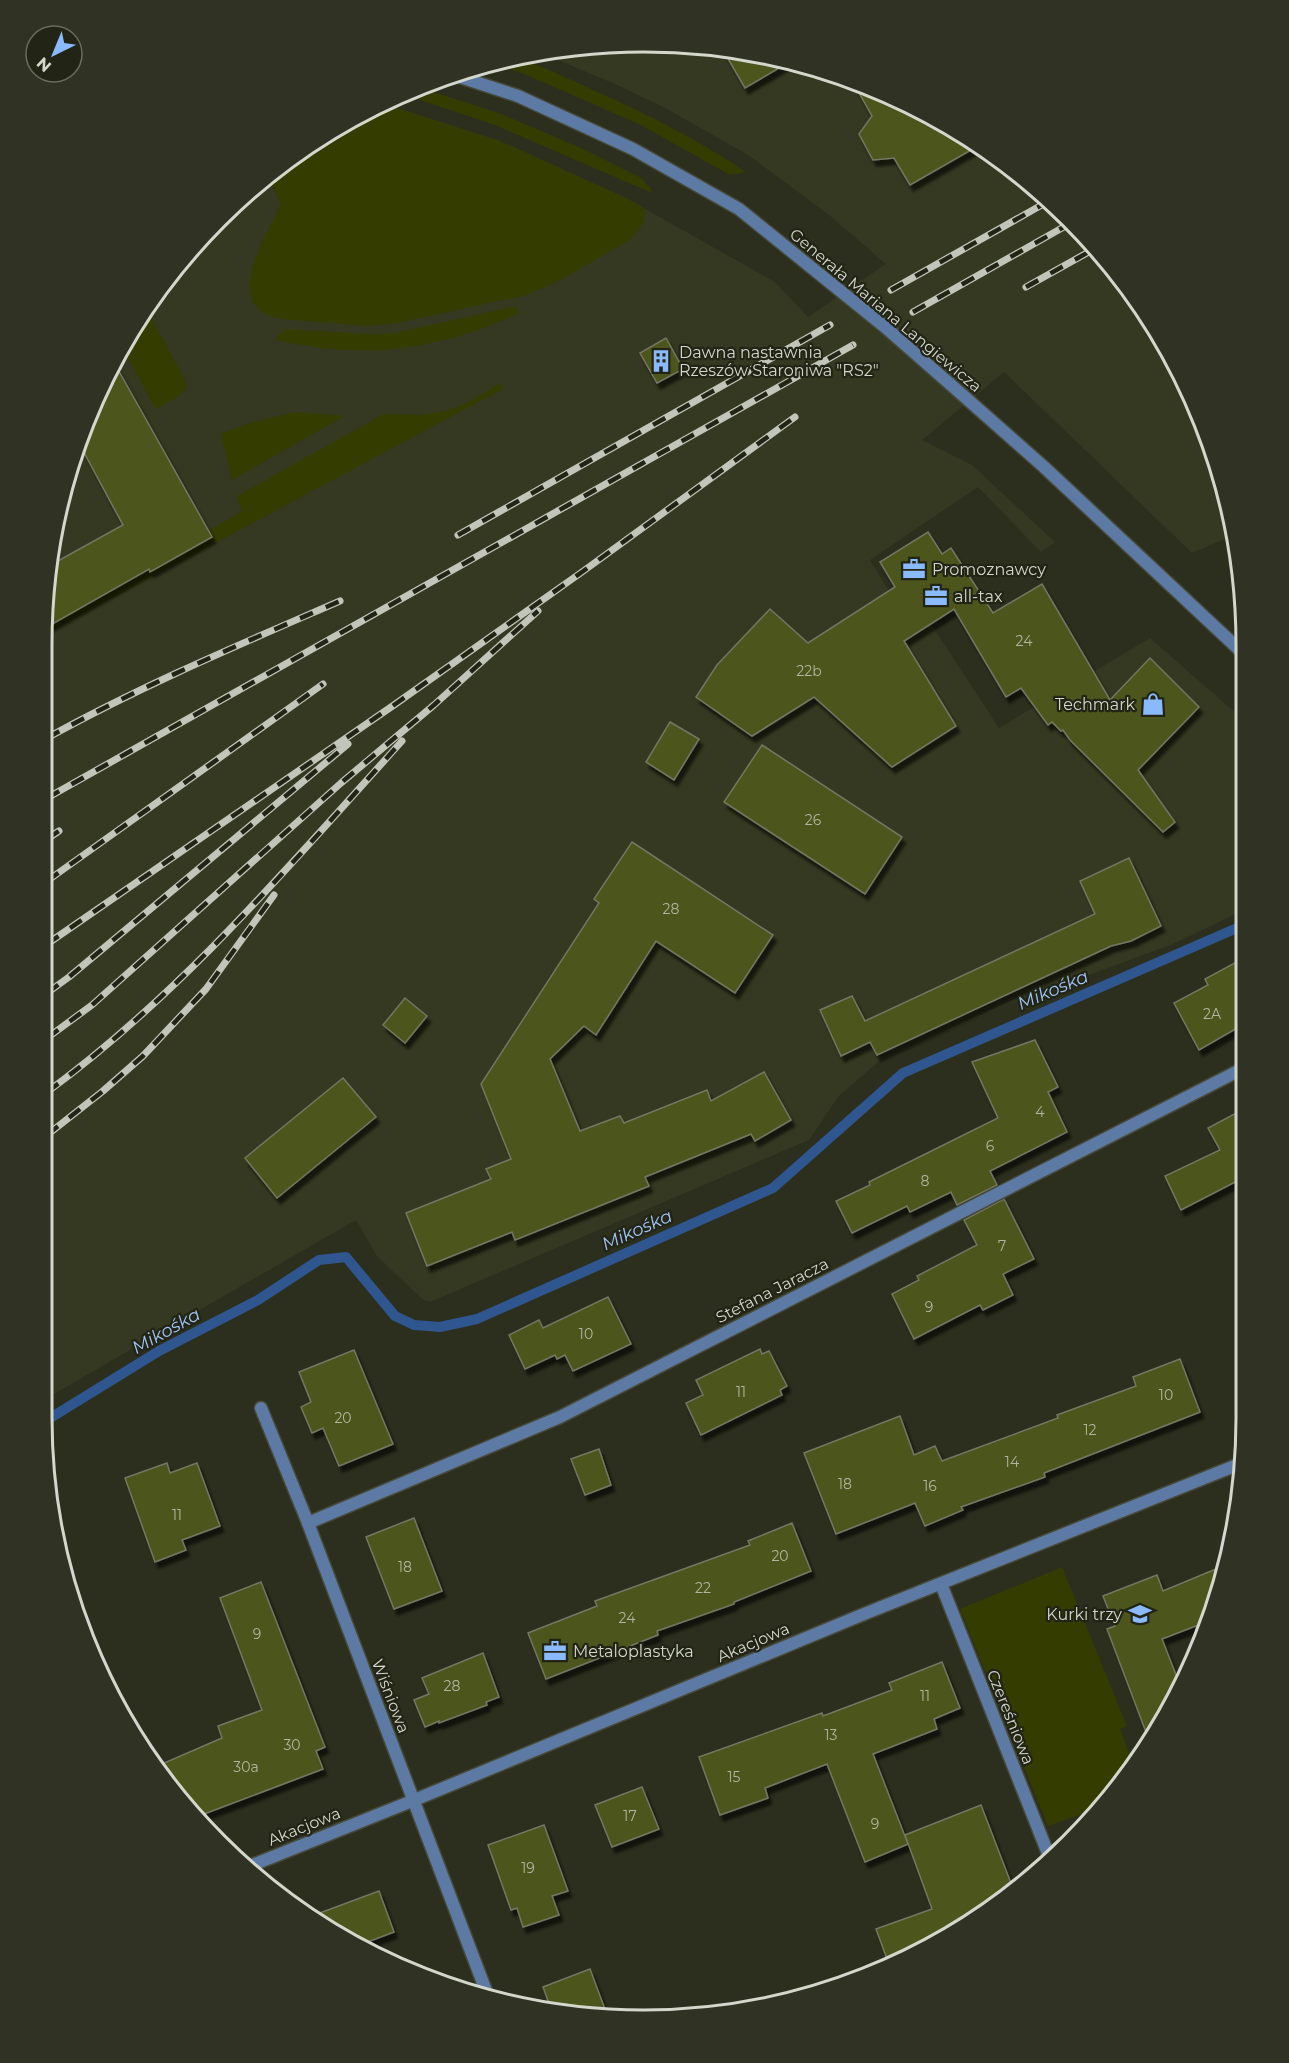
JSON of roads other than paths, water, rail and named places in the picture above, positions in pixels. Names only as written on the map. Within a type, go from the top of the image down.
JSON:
[{"type":"street","name":"Generała Mariana Langiewicza","points":[[468,80],[518,96],[633,149],[739,210],[885,327],[1044,466],[1236,647]]},
{"type":"street","name":"Stefana Jaracza","points":[[308,1523],[560,1417],[1236,1072]]},
{"type":"street","name":"Wiśniowa","points":[[261,1408],[308,1523],[485,1988]]},
{"type":"street","name":"Akacjowa","points":[[254,1864],[864,1614],[1234,1466]]},
{"type":"street","name":"Czereśniowa","points":[[941,1584],[1047,1852]]},
{"type":"waterway","name":"Mikośka","points":[[52,1417],[159,1351],[258,1300],[319,1260],[346,1257],[395,1316],[414,1325],[440,1327],[477,1319],[773,1188],[903,1073],[1236,928]]},
{"type":"railway","points":[[891,290],[1041,205]]},
{"type":"railway","points":[[913,312],[1064,227]]},
{"type":"railway","points":[[1026,287],[1088,252]]},
{"type":"railway","points":[[458,535],[830,325]]},
{"type":"railway","points":[[52,795],[853,345]]},
{"type":"railway","points":[[52,941],[394,705],[795,417]]},
{"type":"railway","points":[[52,735],[155,683],[340,601]]},
{"type":"railway","points":[[52,1034],[92,1005],[538,611]]},
{"type":"railway","points":[[52,877],[323,684]]},
{"type":"railway","points":[[52,1088],[144,1013],[189,970],[276,880],[402,741]]},
{"type":"railway","points":[[52,989],[348,744]]},
{"type":"railway","points":[[52,836],[59,831]]},
{"type":"railway","points":[[52,1131],[143,1056],[206,989],[274,895]]},
{"type":"place","name":"Dawna nastawnia Rzeszów Staroniwa \"RS2\"","points":[[661,361]]},
{"type":"place","name":"Promoznawcy","points":[[914,569]]},
{"type":"place","name":"all-tax","points":[[936,596]]},
{"type":"place","name":"Techmark","points":[[1153,704]]},
{"type":"place","name":"Kurki trzy","points":[[1140,1614]]},
{"type":"place","name":"Metaloplastyka","points":[[555,1651]]}]
